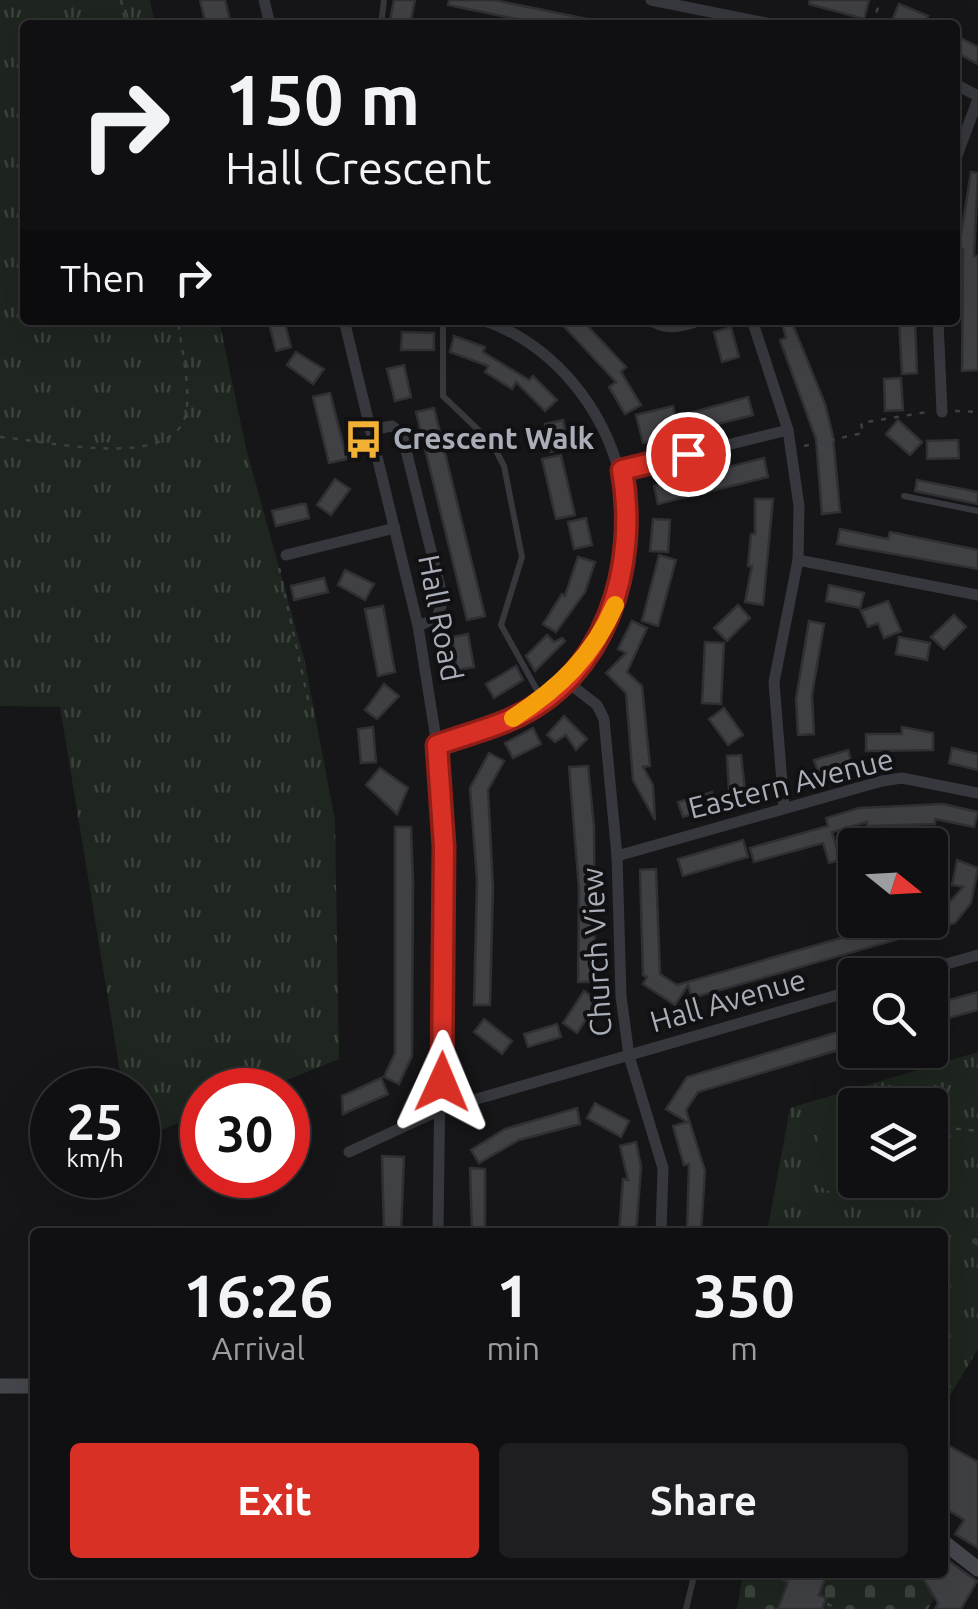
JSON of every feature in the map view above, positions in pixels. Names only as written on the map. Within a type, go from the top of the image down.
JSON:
[{"type":"street","points":[[652,0],[740,20]]},
{"type":"street","points":[[960,147],[978,98]]},
{"type":"street","name":"Hall Road","points":[[345,325],[418,626],[437,745],[444,846],[438,1228]]},
{"type":"street","points":[[437,745],[513,718],[566,681],[596,642],[622,579],[628,503],[622,470],[594,407],[521,334],[497,325]]},
{"type":"street","points":[[754,325],[788,430],[799,506],[798,560],[774,682],[784,808]]},
{"type":"street","points":[[938,325],[942,412]]},
{"type":"street","points":[[370,430],[392,426],[402,434],[443,599],[438,618],[418,626]]},
{"type":"street","points":[[622,470],[788,430]]},
{"type":"street","points":[[286,556],[396,528]]},
{"type":"street","points":[[798,560],[978,594]]},
{"type":"street","name":"Church View","points":[[566,681],[597,705],[604,719],[617,856],[620,978],[629,1056],[663,1168],[660,1228]]},
{"type":"street","name":"Eastern Avenue","points":[[617,856],[902,778],[978,793]]},
{"type":"street","points":[[948,963],[978,954]]},
{"type":"street","name":"Hall Avenue","points":[[349,1152],[442,1110],[838,995]]},
{"type":"street","points":[[0,1386],[30,1386]]},
{"type":"street","points":[[948,1546],[978,1569]]},
{"type":"lane","points":[[443,325],[442,396],[492,443],[504,466],[522,557],[501,625],[542,699]]},
{"type":"lane","points":[[654,325],[661,330],[674,330],[692,325]]},
{"type":"lane","points":[[904,496],[978,511]]},
{"type":"lane","points":[[686,1609],[694,1578]]},
{"type":"path","points":[[0,437],[136,450],[165,443],[182,425],[188,406],[179,325]]},
{"type":"path","points":[[792,448],[863,432],[860,423],[942,412],[978,412]]},
{"type":"path","points":[[286,556],[278,577],[310,708]]},
{"type":"path","points":[[948,1128],[978,1130]]},
{"type":"path","points":[[826,1604],[839,1609]]},
{"type":"green space","points":[[0,0],[150,0],[154,20],[20,20],[20,325],[220,325],[246,448],[304,658],[335,820],[339,1059],[310,1071],[180,1068],[180,1123],[160,1130],[160,1068],[119,1068],[60,707],[0,706]]},
{"type":"green space","points":[[978,1052],[978,1349],[948,1399],[948,1228],[768,1228],[790,1108],[838,1094],[838,1198],[948,1198],[948,1088],[857,1088],[924,1068],[948,1068],[948,1061]]},
{"type":"green space","points":[[831,1113],[838,1117],[838,1162],[813,1149]]},
{"type":"green space","points":[[812,1161],[838,1175],[838,1196],[810,1181],[813,1176],[806,1172]]},
{"type":"green space","points":[[948,1176],[956,1180],[948,1196]]},
{"type":"green space","points":[[922,1198],[947,1198],[942,1208]]},
{"type":"green space","points":[[742,1578],[921,1578],[934,1598],[928,1609],[737,1609]]},
{"type":"building","points":[[200,0],[225,0],[230,20],[205,20]]},
{"type":"building","points":[[394,0],[415,0],[411,20],[390,20]]},
{"type":"building","points":[[449,0],[494,0],[592,20],[522,20],[448,5]]},
{"type":"building","points":[[810,0],[869,0],[864,19],[809,4]]},
{"type":"building","points":[[899,4],[928,16],[926,20],[892,20]]},
{"type":"building","points":[[960,38],[978,47],[978,64],[960,55]]},
{"type":"building","points":[[971,172],[978,173],[974,256],[978,256],[978,370],[962,371],[960,242]]},
{"type":"building","points":[[269,325],[285,325],[291,347],[276,351]]},
{"type":"building","points":[[563,325],[587,325],[626,367],[621,372],[641,405],[625,414],[609,387],[616,382]]},
{"type":"building","points":[[782,325],[793,325],[825,404],[833,436],[840,512],[822,514],[816,439],[780,340],[786,338]]},
{"type":"building","points":[[899,325],[915,325],[917,373],[902,374]]},
{"type":"building","points":[[731,327],[739,357],[722,362],[714,332]]},
{"type":"building","points":[[402,332],[434,333],[434,350],[401,350]]},
{"type":"building","points":[[454,336],[485,347],[483,352],[529,380],[533,376],[557,400],[545,411],[516,382],[512,389],[485,372],[488,366],[450,352]]},
{"type":"building","points":[[296,352],[324,369],[313,384],[287,365]]},
{"type":"building","points":[[404,365],[411,397],[395,401],[387,369]]},
{"type":"building","points":[[901,378],[903,410],[885,411],[884,379]]},
{"type":"building","points":[[330,393],[347,459],[329,463],[313,397]]},
{"type":"building","points":[[748,397],[753,415],[643,443],[636,415],[673,406],[675,417]]},
{"type":"building","points":[[434,408],[485,616],[467,620],[416,412]]},
{"type":"building","points":[[563,420],[569,448],[550,452],[545,424]]},
{"type":"building","points":[[898,420],[922,442],[910,455],[886,434]]},
{"type":"building","points":[[958,440],[959,458],[927,459],[927,441]]},
{"type":"building","points":[[561,455],[575,515],[556,519],[542,459]]},
{"type":"building","points":[[764,458],[768,477],[658,504],[654,486]]},
{"type":"building","points":[[335,479],[350,489],[331,515],[317,505]]},
{"type":"building","points":[[917,480],[978,492],[978,504],[915,491]]},
{"type":"building","points":[[755,499],[773,499],[763,605],[745,602],[752,566],[748,566],[751,534],[755,534]]},
{"type":"building","points":[[306,504],[309,518],[276,526],[272,511]]},
{"type":"building","points":[[586,518],[592,545],[574,549],[568,522]]},
{"type":"building","points":[[653,519],[670,520],[668,552],[650,551]]},
{"type":"building","points":[[840,529],[888,539],[890,532],[978,550],[978,569],[837,544]]},
{"type":"building","points":[[659,555],[676,560],[658,626],[642,621]]},
{"type":"building","points":[[578,557],[595,562],[585,592],[556,632],[543,624],[562,594],[565,596]]},
{"type":"building","points":[[345,570],[374,584],[365,600],[338,585]]},
{"type":"building","points":[[324,578],[328,592],[294,600],[291,586]]},
{"type":"building","points":[[829,585],[864,593],[860,608],[826,601]]},
{"type":"building","points":[[888,601],[901,631],[884,638],[878,623],[868,627],[861,611]]},
{"type":"building","points":[[738,605],[750,618],[727,641],[714,628]]},
{"type":"building","points":[[383,606],[395,672],[378,676],[365,609]]},
{"type":"building","points":[[954,615],[966,627],[944,649],[931,637]]},
{"type":"building","points":[[632,621],[647,628],[627,672],[642,686],[650,766],[643,767],[653,785],[655,820],[633,780],[626,693],[606,673],[626,653],[618,649]]},
{"type":"building","points":[[809,621],[824,624],[812,695],[814,734],[798,735],[796,699]]},
{"type":"building","points":[[468,634],[474,667],[457,670],[452,637]]},
{"type":"building","points":[[547,635],[554,642],[562,638],[565,641],[535,671],[526,656]]},
{"type":"building","points":[[899,637],[930,643],[927,660],[896,654]]},
{"type":"building","points":[[705,642],[724,643],[721,704],[702,703]]},
{"type":"building","points":[[516,666],[523,680],[494,698],[486,684]]},
{"type":"building","points":[[384,684],[399,696],[377,719],[365,710]]},
{"type":"building","points":[[724,708],[743,735],[728,745],[709,719]]},
{"type":"building","points":[[564,716],[587,739],[576,750],[566,735],[555,742],[547,735]]},
{"type":"building","points":[[373,727],[376,762],[361,763],[358,729]]},
{"type":"building","points":[[902,727],[933,733],[933,750],[866,751],[866,734],[902,734]]},
{"type":"building","points":[[533,728],[541,744],[513,758],[505,743]]},
{"type":"building","points":[[952,748],[978,754],[978,770],[949,763]]},
{"type":"building","points":[[848,750],[852,765],[819,775],[814,760]]},
{"type":"building","points":[[489,753],[504,761],[488,790],[493,887],[490,1005],[474,1005],[477,881],[470,788]]},
{"type":"building","points":[[741,755],[745,790],[729,791],[727,756]]},
{"type":"building","points":[[588,766],[594,827],[595,982],[578,982],[579,889],[569,767]]},
{"type":"building","points":[[380,768],[408,788],[397,814],[366,785]]},
{"type":"building","points":[[712,792],[716,807],[683,817],[678,802]]},
{"type":"building","points":[[943,804],[978,812],[974,827],[935,819],[935,824],[867,826],[867,822],[838,828],[832,832],[838,861],[829,863],[823,843],[754,862],[750,848],[828,826],[826,818],[859,808]]},
{"type":"building","points":[[395,827],[411,827],[413,880],[412,1056],[399,1084],[384,1077],[395,1053]]},
{"type":"building","points":[[743,840],[748,857],[683,876],[678,859]]},
{"type":"building","points":[[957,860],[978,868],[971,903],[955,923],[948,925],[948,904],[963,887],[952,885]]},
{"type":"building","points":[[656,869],[660,974],[677,985],[841,938],[902,938],[692,998],[688,985],[675,1005],[643,984],[647,977],[643,975],[640,870]]},
{"type":"building","points":[[584,991],[598,1001],[577,1033],[563,1023]]},
{"type":"building","points":[[978,992],[978,1010],[948,1018],[948,1000]]},
{"type":"building","points":[[484,1019],[512,1041],[502,1054],[474,1032]]},
{"type":"building","points":[[557,1024],[561,1037],[528,1047],[524,1034]]},
{"type":"building","points":[[838,1032],[838,1050],[698,1092],[686,1110],[705,1171],[701,1228],[687,1228],[689,1164],[684,1165],[673,1126],[687,1122],[666,1109],[687,1077]]},
{"type":"building","points":[[381,1078],[388,1094],[343,1114],[342,1096]]},
{"type":"building","points":[[595,1103],[629,1121],[621,1137],[587,1118]]},
{"type":"building","points":[[577,1108],[580,1124],[519,1140],[479,1163],[471,1150],[505,1129]]},
{"type":"building","points":[[636,1142],[641,1166],[635,1228],[619,1228],[623,1179],[628,1180],[620,1146]]},
{"type":"building","points":[[382,1156],[404,1157],[401,1228],[384,1228]]},
{"type":"building","points":[[470,1168],[485,1169],[485,1228],[472,1228]]},
{"type":"building","points":[[948,1445],[978,1462],[978,1548],[955,1534],[964,1520],[948,1510]]},
{"type":"building","points":[[948,1560],[977,1581],[961,1609],[935,1609],[938,1603],[923,1578],[948,1578]]},
{"type":"building","points":[[779,1578],[825,1578],[819,1595],[826,1598],[822,1609],[778,1609],[788,1582]]},
{"type":"slow traffic","points":[[513,718],[566,681],[596,642],[615,605]]},
{"type":"place","name":"Crescent Walk","points":[[363,439]]},
{"type":"route","points":[[442,1082],[444,846],[437,745],[513,718],[566,681],[596,642],[614,608],[622,579],[628,543],[628,503],[622,470],[688,454]]}]
